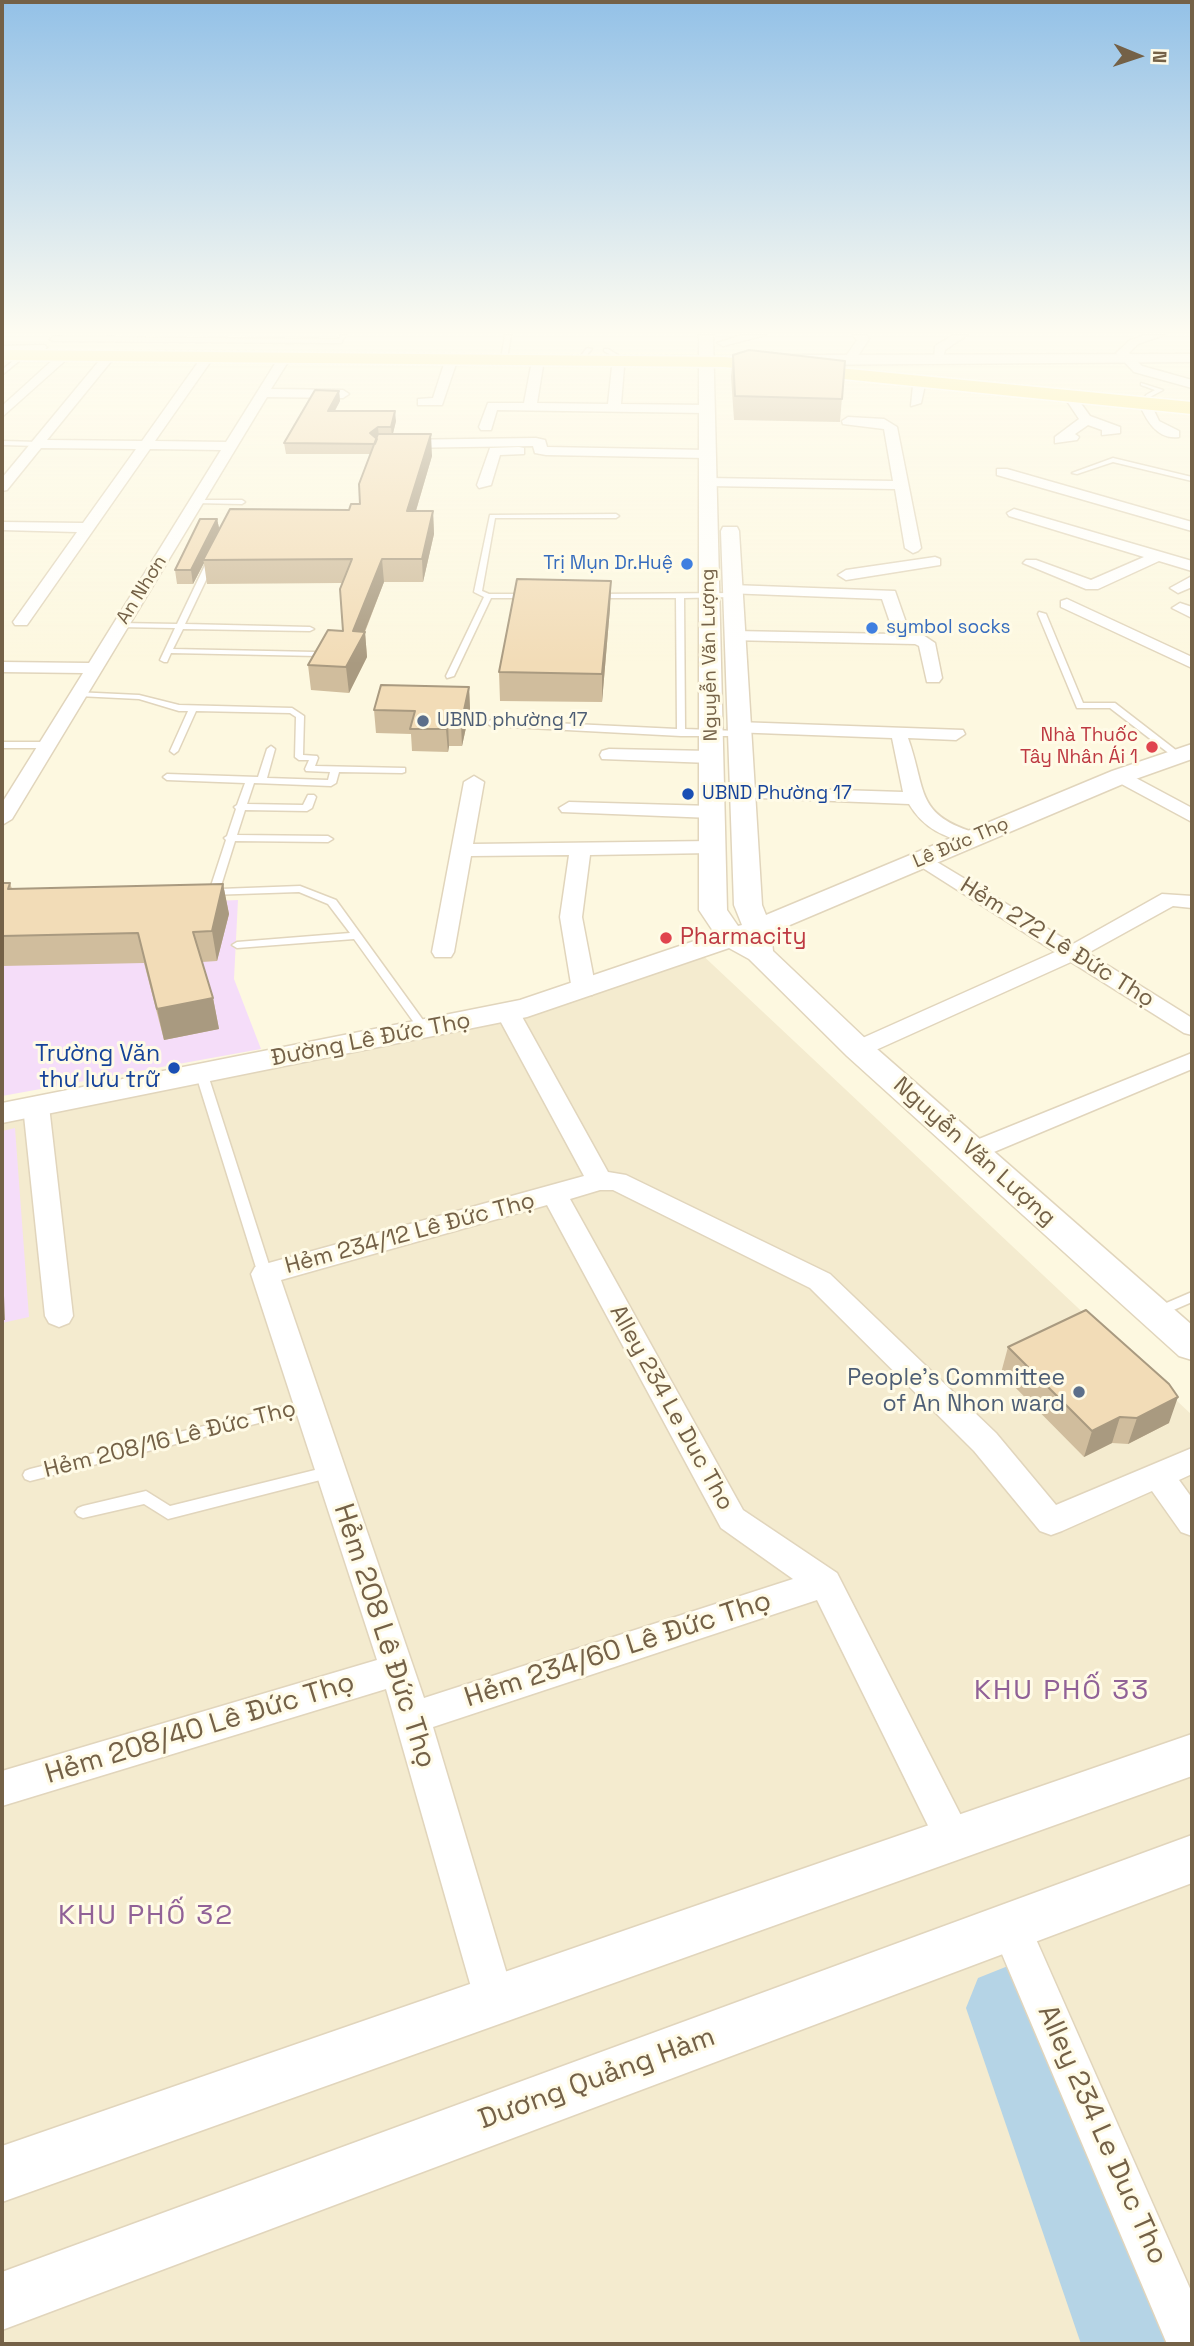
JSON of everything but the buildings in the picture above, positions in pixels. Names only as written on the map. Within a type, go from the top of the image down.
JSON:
[{"type":"street","points":[[2,486],[38,444]]},
{"type":"street","points":[[90,444],[230,446]]},
{"type":"street","points":[[539,444],[540,450],[546,452]]},
{"type":"street","name":"Nguyễn Văn Lượng","points":[[707,444],[707,454],[724,495],[709,596],[713,910],[749,940],[858,1049],[1192,1346]]},
{"type":"street","name":"Nguyễn Văn Lượng","points":[[720,444],[732,593],[749,940]]},
{"type":"street","points":[[893,444],[913,548]]},
{"type":"street","points":[[21,622],[146,445]]},
{"type":"street","name":"An Nhơn","points":[[2,819],[230,446]]},
{"type":"street","points":[[484,485],[495,451],[707,454]]},
{"type":"street","points":[[1002,472],[1192,527]]},
{"type":"street","points":[[724,495],[901,485]]},
{"type":"street","points":[[1014,513],[1192,566]]},
{"type":"street","points":[[2,526],[87,528]]},
{"type":"street","points":[[1031,563],[1092,586],[1158,556]]},
{"type":"street","points":[[849,592],[845,567],[935,562]]},
{"type":"street","points":[[732,593],[889,594],[903,637]]},
{"type":"street","points":[[1067,604],[1192,663]]},
{"type":"street","points":[[734,636],[903,637],[927,643],[933,678]]},
{"type":"street","points":[[2,667],[94,668]]},
{"type":"street","points":[[738,731],[956,734]]},
{"type":"street","points":[[900,740],[910,791],[915,798],[939,826],[971,838]]},
{"type":"street","name":"Lê Đức Thọ","points":[[749,940],[922,859],[1121,776],[1185,753]]},
{"type":"street","points":[[609,755],[711,757]]},
{"type":"street","points":[[1121,776],[1192,816]]},
{"type":"street","points":[[443,953],[474,782]]},
{"type":"street","points":[[741,793],[915,798]]},
{"type":"street","points":[[569,808],[712,812]]},
{"type":"street","points":[[462,850],[712,847]]},
{"type":"street","points":[[580,849],[571,917],[584,989]]},
{"type":"street","name":"Hẻm 272 Lê Đức Thọ","points":[[922,859],[1192,1028]]},
{"type":"street","points":[[858,1049],[1072,953],[1170,899],[1192,902]]},
{"type":"street","name":"Đường Lê Đức Thọ","points":[[2,1112],[508,1013],[749,940]]},
{"type":"street","points":[[508,1013],[600,1181]]},
{"type":"street","points":[[973,1151],[1192,1060]]},
{"type":"street","points":[[36,1106],[59,1316]]},
{"type":"street","points":[[554,1194],[600,1181],[617,1181],[820,1281],[985,1442],[1051,1522],[1192,1460]]},
{"type":"street","name":"Hẻm 234/12 Lê Đức Thọ","points":[[265,1274],[554,1194]]},
{"type":"street","name":"Alley 234 Le Duc Tho","points":[[554,1194],[732,1519],[825,1583],[954,1839]]},
{"type":"street","name":"Hẻm 208 Lê Đức Thọ","points":[[265,1274],[398,1670],[495,2001]]},
{"type":"street","points":[[1159,1476],[1192,1522]]},
{"type":"street","name":"Hẻm 234/60 Lê Đức Thọ","points":[[412,1718],[825,1583]]},
{"type":"street","name":"Hẻm 208/40 Lê Đức Thọ","points":[[2,1788],[398,1670]]},
{"type":"street","points":[[2,2174],[1192,1755]]},
{"type":"street","name":"Dương Quảng Hàm","points":[[2,2301],[1192,1858]]},
{"type":"street","name":"Alley 234 Le Duc Tho","points":[[1010,1926],[1183,2292],[1191,2344]]},
{"type":"lane","points":[[1075,473],[1113,460],[1192,479]]},
{"type":"lane","points":[[196,502],[242,502]]},
{"type":"lane","points":[[543,596],[488,596],[478,592],[492,516],[616,516]]},
{"type":"lane","points":[[218,546],[166,656],[315,654]]},
{"type":"lane","points":[[584,596],[709,596],[732,593]]},
{"type":"lane","points":[[450,676],[488,596]]},
{"type":"lane","points":[[680,596],[681,733]]},
{"type":"lane","points":[[1042,614],[1080,706],[1112,705],[1185,753]]},
{"type":"lane","points":[[120,625],[310,629]]},
{"type":"lane","points":[[78,694],[139,697],[179,708],[292,711],[300,716],[299,757],[314,758],[309,769],[402,770]]},
{"type":"lane","points":[[174,751],[193,708]]},
{"type":"lane","points":[[491,723],[711,734],[738,731]]},
{"type":"lane","points":[[2,745],[47,745]]},
{"type":"lane","points":[[262,780],[271,750]]},
{"type":"lane","points":[[167,777],[331,783],[336,769]]},
{"type":"lane","points":[[214,892],[229,838],[250,780]]},
{"type":"lane","points":[[239,807],[307,808],[311,797]]},
{"type":"lane","points":[[229,838],[328,839]]},
{"type":"lane","points":[[201,892],[300,889],[316,893],[332,902],[424,1029]]},
{"type":"lane","points":[[237,945],[357,936]]},
{"type":"lane","points":[[202,1075],[265,1274]]},
{"type":"lane","points":[[1155,1313],[1192,1297]]},
{"type":"lane","name":"Hẻm 208/16 Lê Đức Thọ","points":[[30,1475],[309,1405]]},
{"type":"lane","points":[[83,1512],[146,1497],[168,1513],[331,1472]]},
{"type":"shaded area","points":[[238,900],[234,979],[261,1049],[2,1096],[2,910]]},
{"type":"shaded area","points":[[696,949],[1192,1415],[1192,2344],[2,2344],[2,1111],[528,1005]]},
{"type":"shaded area","points":[[15,1128],[29,1317],[2,1323],[2,1131]]},
{"type":"waterway","points":[[1008,2008],[1129,2344]]},
{"type":"place","name":"Trị Mụn Dr.Huệ","points":[[687,564]]},
{"type":"place","name":"symbol socks","points":[[872,628]]},
{"type":"place","name":"UBND phường 17","points":[[423,721]]},
{"type":"place","name":"Nhà Thuốc Tây Nhân Ái 1","points":[[1152,747]]},
{"type":"place","name":"UBND Phường 17","points":[[688,794]]},
{"type":"place","name":"Pharmacity","points":[[666,938]]},
{"type":"place","name":"Trường Văn thư lưu trữ","points":[[174,1068]]},
{"type":"place","name":"People's Committee of An Nhon ward","points":[[1079,1392]]},
{"type":"district","name":"KHU PHỐ 33","points":[[1062,1691]]},
{"type":"district","name":"KHU PHỐ 32","points":[[146,1916]]}]
